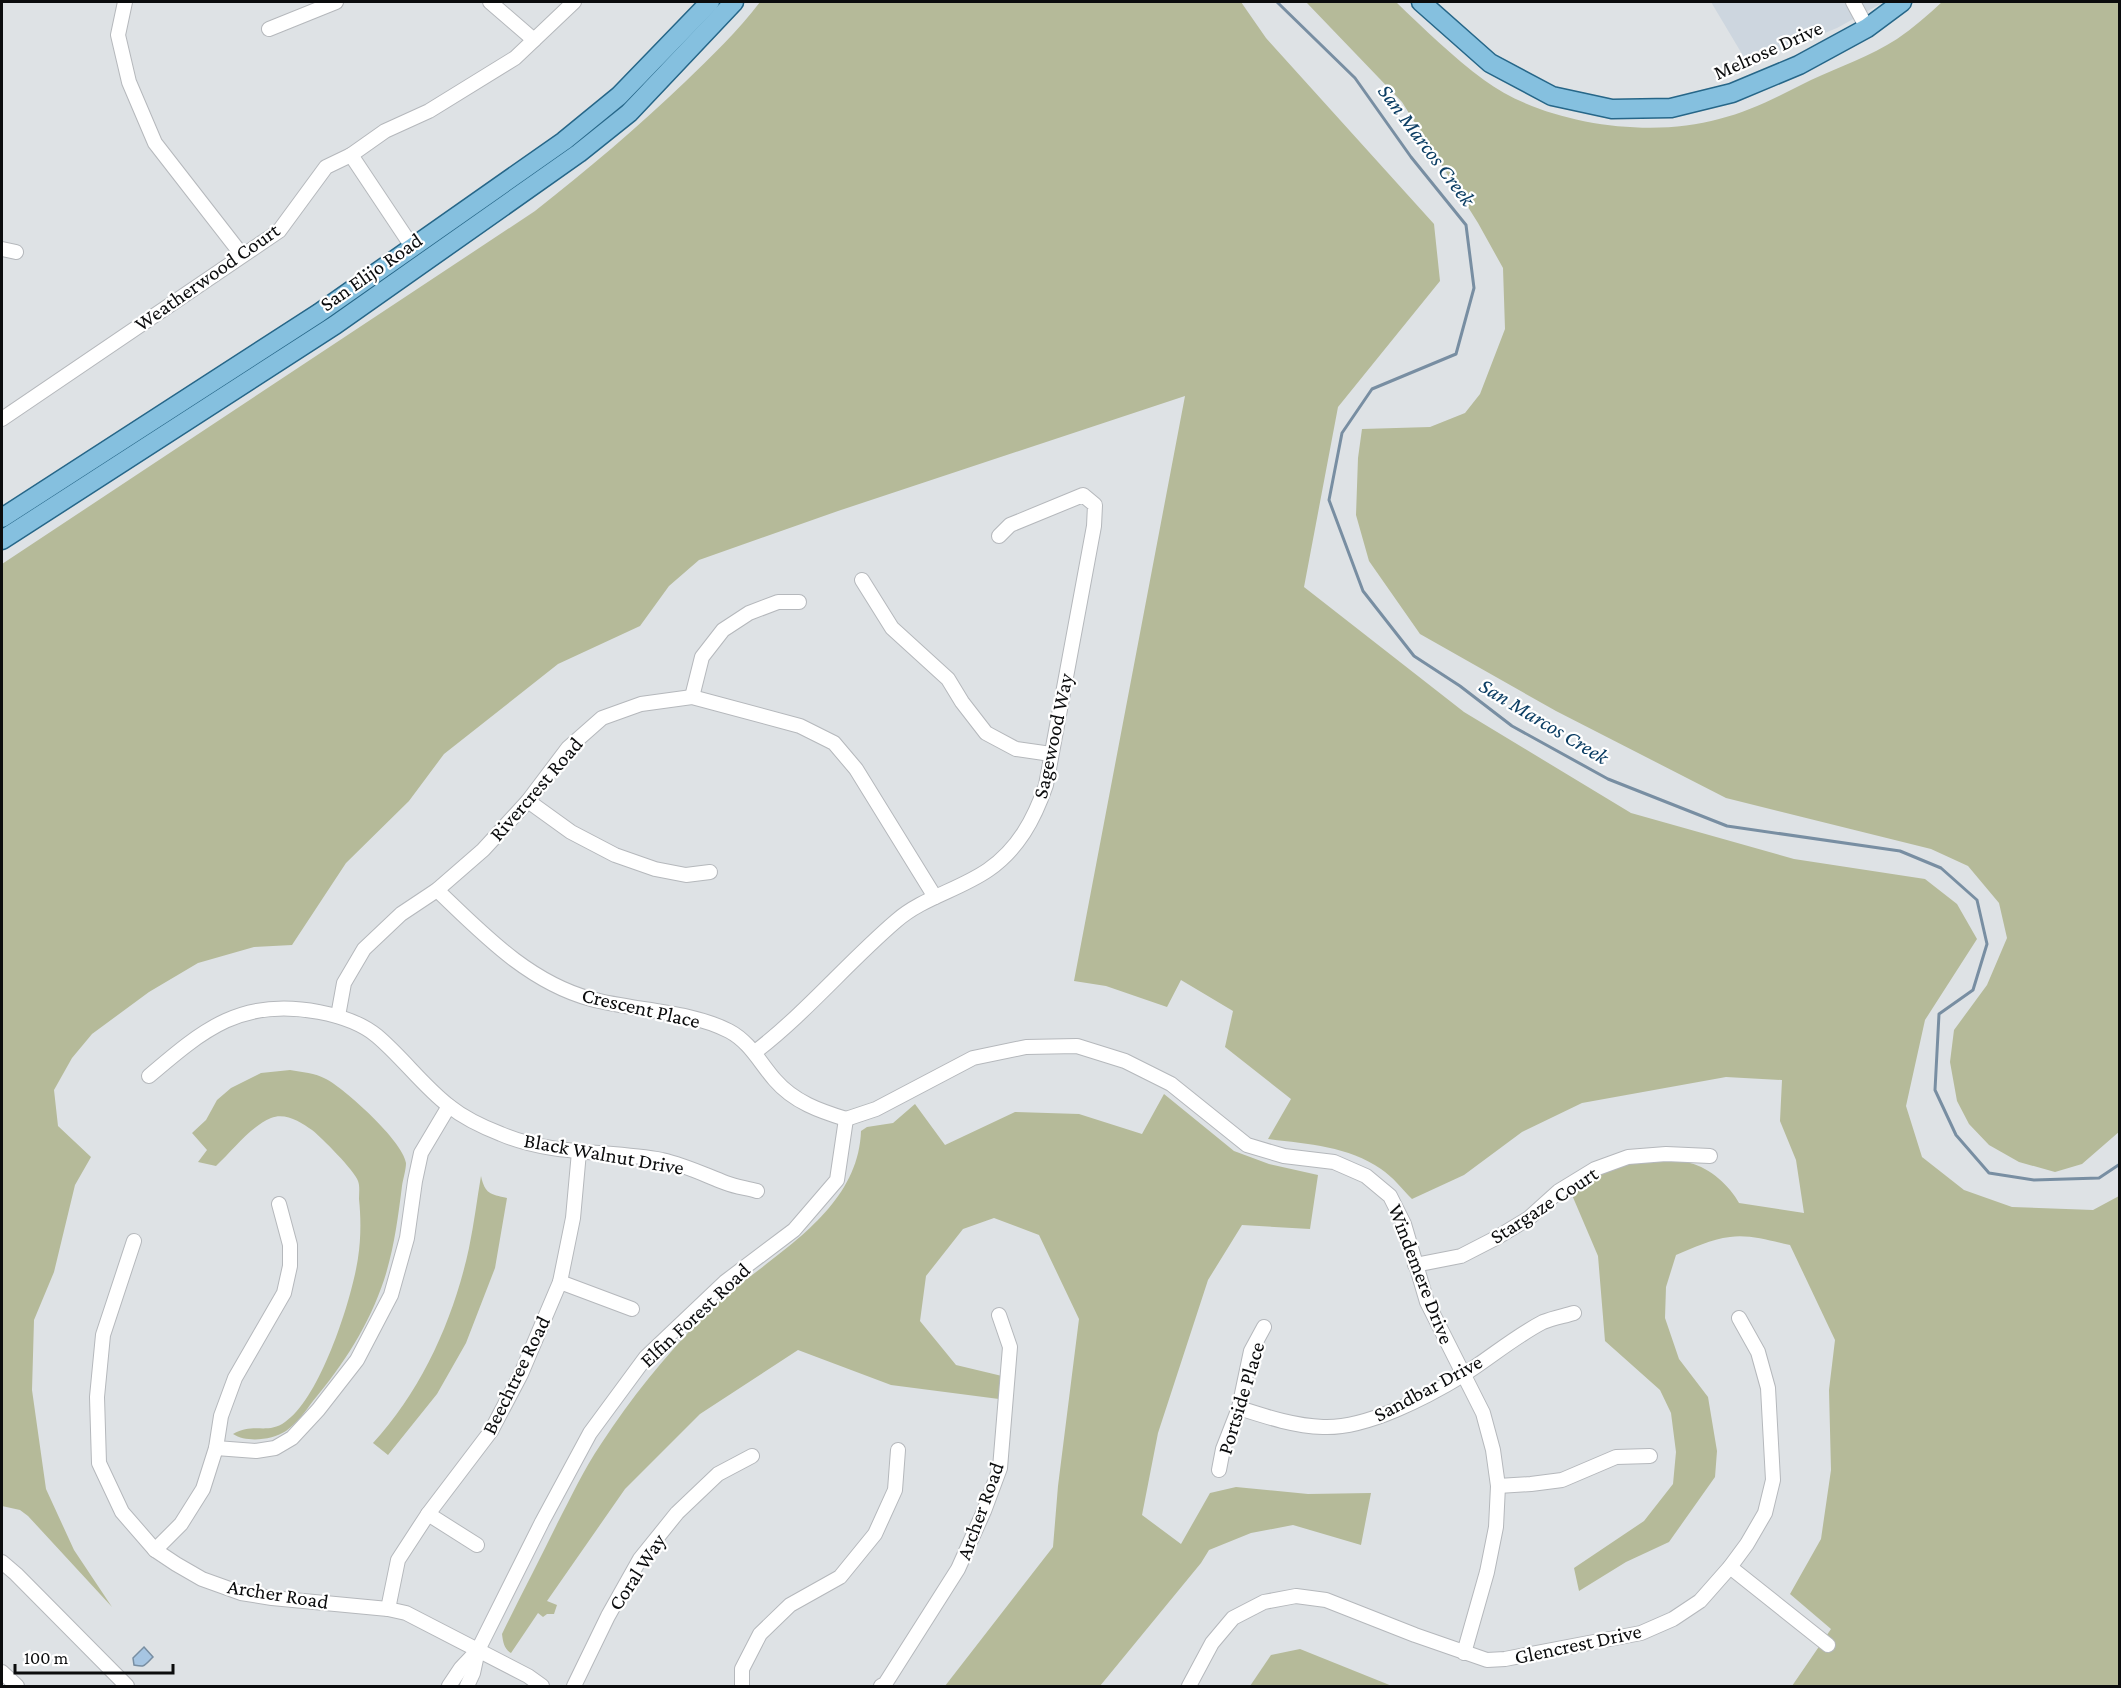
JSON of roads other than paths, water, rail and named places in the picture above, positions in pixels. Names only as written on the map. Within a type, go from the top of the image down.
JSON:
[{"type":"main road","name":"San Elijo Road","points":[[2,518],[319,313],[573,134],[619,96],[710,2]]},
{"type":"main road","name":"San Elijo Road","points":[[2,540],[334,325],[579,153],[629,113],[734,2]]},
{"type":"main road","name":"Melrose Drive","points":[[1421,2],[1490,63],[1552,96],[1612,108],[1671,108],[1732,93],[1799,65],[1867,28],[1902,2]]},
{"type":"street","points":[[125,2],[118,35],[129,82],[155,143],[242,255]]},
{"type":"street","points":[[269,29],[336,2]]},
{"type":"street","points":[[490,2],[534,40]]},
{"type":"street","name":"Weatherwood Court","points":[[2,419],[279,231],[326,167],[351,155],[385,131],[429,111],[515,58],[574,2]]},
{"type":"street","points":[[1853,2],[1867,28]]},
{"type":"street","points":[[351,155],[413,248]]},
{"type":"street","points":[[2,249],[16,252]]},
{"type":"street","name":"Sagewood Way","points":[[755,1052],[785,1029],[872,942],[899,919],[935,897],[987,871],[1015,845],[1035,815],[1046,785],[1094,526],[1095,506],[1083,495],[1010,525],[999,536]]},
{"type":"street","points":[[862,580],[892,628],[948,679],[962,702],[986,732],[1016,749],[1051,754]]},
{"type":"street","points":[[692,697],[702,657],[723,630],[749,613],[778,602],[799,602]]},
{"type":"street","name":"Rivercrest Road","points":[[338,1016],[344,983],[364,949],[401,914],[437,890],[483,850],[528,801],[568,748],[602,718],[641,704],[692,697],[800,726],[834,743],[856,769],[935,897]]},
{"type":"street","points":[[528,801],[571,832],[615,855],[655,869],[686,875],[711,872]]},
{"type":"street","name":"Crescent Place","points":[[437,890],[497,948],[545,980],[590,999],[695,1019],[729,1031],[755,1052],[776,1082],[809,1107],[846,1119]]},
{"type":"street","name":"Black Walnut Drive","points":[[149,1076],[189,1041],[233,1017],[261,1009],[301,1009],[338,1016],[357,1023],[376,1036],[449,1106],[503,1135],[536,1145],[579,1152],[664,1161],[691,1168],[728,1184],[757,1191]]},
{"type":"street","name":"Windemere Drive","points":[[846,1119],[876,1109],[973,1058],[1026,1047],[1077,1046],[1125,1061],[1171,1084],[1246,1145],[1284,1156],[1334,1162],[1366,1176],[1390,1196],[1404,1224],[1427,1302],[1483,1413],[1493,1450],[1498,1486],[1496,1527],[1487,1572],[1464,1653]]},
{"type":"street","points":[[216,1448],[256,1451],[275,1448],[292,1438],[318,1410],[357,1360],[391,1295],[407,1238],[421,1153],[449,1106]]},
{"type":"street","name":"Elfin Forest Road","points":[[478,1650],[542,1522],[590,1433],[646,1357],[725,1282],[794,1230],[837,1180],[846,1119]]},
{"type":"street","name":"Beechtree Road","points":[[388,1609],[398,1560],[428,1514],[491,1431],[521,1374],[560,1282],[573,1218],[579,1152]]},
{"type":"street","name":"Stargaze Court","points":[[1415,1265],[1461,1256],[1496,1238],[1529,1218],[1559,1191],[1595,1169],[1628,1157],[1666,1154],[1710,1156]]},
{"type":"street","points":[[155,1550],[181,1524],[203,1489],[216,1448],[221,1416],[235,1378],[284,1293],[290,1266],[290,1245],[279,1204]]},
{"type":"street","name":"Archer Road","points":[[134,1241],[103,1335],[97,1397],[99,1463],[122,1512],[155,1550],[202,1579],[241,1593],[388,1609],[417,1618],[528,1676],[542,1686]]},
{"type":"street","points":[[560,1282],[632,1309]]},
{"type":"street","name":"Sandbar Drive","points":[[1239,1408],[1286,1423],[1325,1428],[1360,1423],[1396,1409],[1463,1375],[1512,1340],[1545,1321],[1574,1312]]},
{"type":"street","name":"Archer Road","points":[[881,1686],[885,1684],[958,1569],[1000,1468],[1011,1347],[999,1315]]},
{"type":"street","name":"Glencrest Drive","points":[[1189,1686],[1212,1643],[1233,1618],[1264,1602],[1296,1596],[1326,1600],[1487,1660],[1505,1659],[1641,1633],[1673,1619],[1700,1601],[1730,1567],[1765,1513],[1773,1480],[1768,1388],[1758,1352],[1739,1318]]},
{"type":"street","name":"Portside Place","points":[[1219,1470],[1223,1449],[1239,1408],[1251,1352],[1264,1327]]},
{"type":"street","points":[[742,1686],[742,1669],[760,1634],[790,1605],[840,1577],[875,1534],[896,1490],[898,1450]]},
{"type":"street","name":"Coral Way","points":[[574,1686],[608,1616],[640,1559],[677,1513],[718,1474],[752,1456]]},
{"type":"street","points":[[1498,1486],[1531,1485],[1562,1480],[1616,1457],[1650,1456]]},
{"type":"street","points":[[428,1514],[477,1545]]},
{"type":"street","points":[[2,1562],[120,1684]]},
{"type":"street","points":[[1730,1567],[1828,1645]]},
{"type":"street","points":[[449,1686],[461,1668],[478,1650]]},
{"type":"street","points":[[467,1686],[473,1673],[478,1650]]},
{"type":"street","points":[[2,1672],[17,1686]]},
{"type":"water","points":[[144,1647],[153,1657],[144,1666],[134,1665],[133,1658]]},
{"type":"waterway","name":"San Marcos Creek","points":[[1277,2],[1355,78],[1411,157],[1466,225],[1474,288],[1456,354],[1372,389],[1342,433],[1329,500],[1363,591],[1414,656],[1460,686],[1512,726],[1608,779],[1727,826],[1900,851],[1941,868],[1977,900],[1987,944],[1973,990],[1939,1014],[1935,1090],[1956,1135],[1989,1173],[2034,1180],[2099,1178],[2120,1164]]}]
